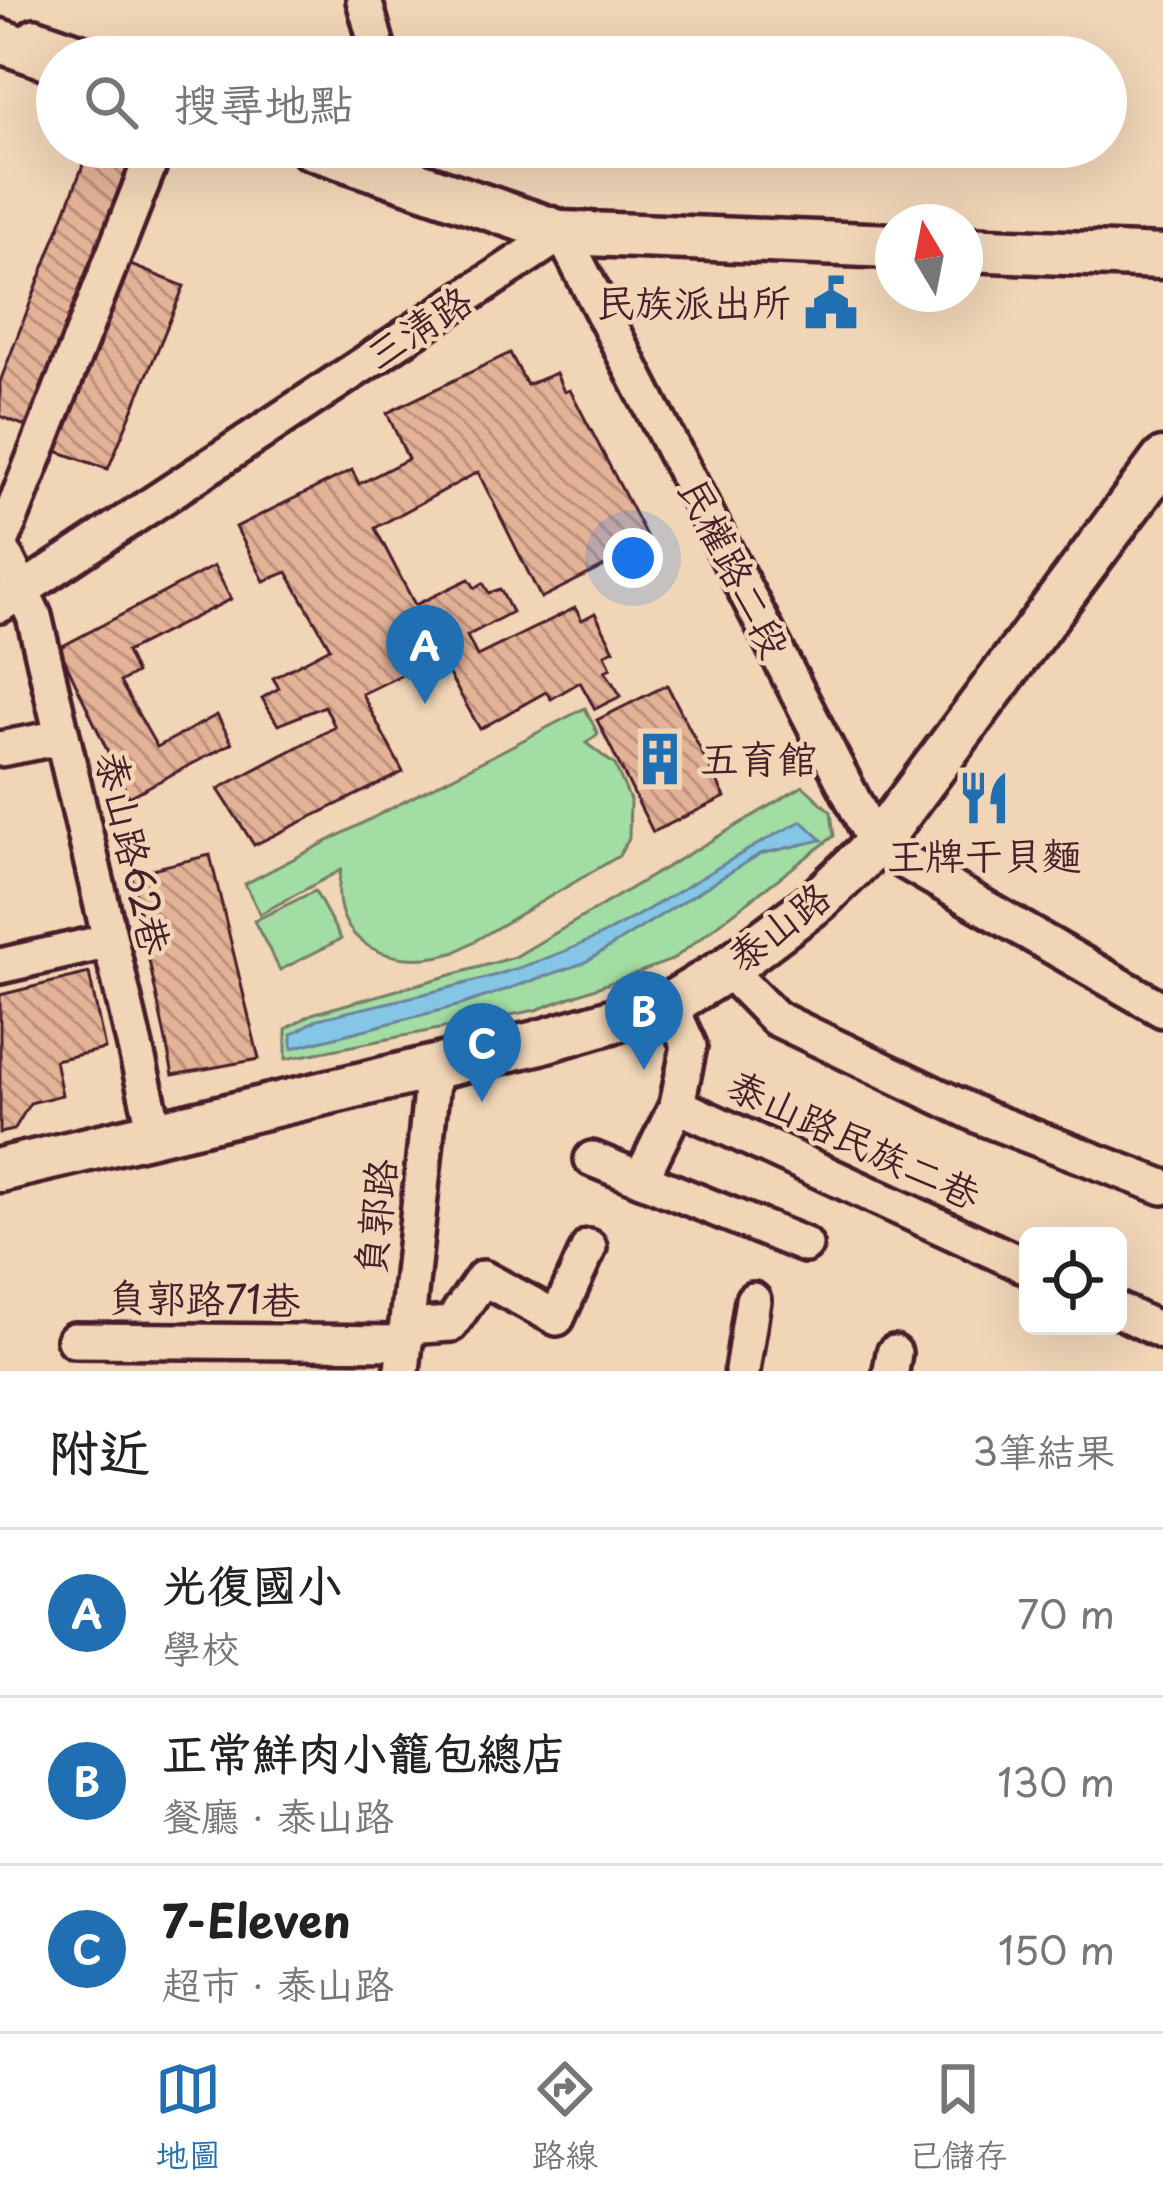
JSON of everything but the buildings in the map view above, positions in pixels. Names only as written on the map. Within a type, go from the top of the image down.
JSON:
[{"type":"main road","points":[[0,41],[36,54]]},
{"type":"main road","points":[[415,168],[562,233],[875,245]]},
{"type":"main road","points":[[983,250],[1163,257]]},
{"type":"main road","name":"泰山路","points":[[0,1170],[433,1072],[670,1004],[727,969],[817,901],[876,845],[1163,460]]},
{"type":"street","points":[[364,0],[374,36]]},
{"type":"street","points":[[0,23],[37,36]]},
{"type":"street","points":[[0,62],[36,74]]},
{"type":"street","name":"泰山路62巷","points":[[148,168],[0,545],[10,598],[34,616],[156,1136]]},
{"type":"street","name":"三清路","points":[[10,598],[562,233]]},
{"type":"street","name":"民權路二段","points":[[562,233],[876,845]]},
{"type":"street","points":[[0,749],[62,736]]},
{"type":"street","points":[[876,845],[1163,1010]]},
{"type":"street","points":[[0,966],[110,941]]},
{"type":"street","points":[[727,969],[775,1018],[986,1119],[1163,1187]]},
{"type":"street","name":"泰山路民族二巷","points":[[670,1004],[689,1046],[676,1105],[1019,1263]]},
{"type":"street","name":"負郭路","points":[[405,1347],[433,1072]]},
{"type":"street","points":[[641,1179],[676,1105]]},
{"type":"street","points":[[592,1160],[805,1245]]},
{"type":"street","name":"負郭路71巷","points":[[74,1340],[405,1347],[451,1324],[483,1278],[557,1318],[589,1247]]},
{"type":"street","points":[[742,1371],[754,1300]]},
{"type":"street","points":[[1127,1314],[1163,1332]]},
{"type":"green space","points":[[585,708],[598,734],[586,743],[615,765],[630,800],[629,838],[619,856],[456,952],[433,957],[389,955],[354,935],[339,896],[341,870],[260,914],[245,884]]},
{"type":"green space","points":[[803,786],[831,812],[834,836],[672,960],[536,1010],[286,1059],[286,1029],[312,1014],[515,957]]},
{"type":"green space","points":[[315,891],[341,939],[280,970],[254,921]]},
{"type":"water","points":[[802,821],[822,840],[760,854],[584,963],[461,1005],[292,1048],[292,1034],[318,1019],[466,983],[575,947]]},
{"type":"place","name":"民族派出所","points":[[831,303]]},
{"type":"place","name":"光復國小","points":[[425,704]]},
{"type":"place","name":"五育館","points":[[660,759]]},
{"type":"place","name":"王牌干貝麵","points":[[984,798]]},
{"type":"place","name":"正常鮮肉小籠包總店","points":[[644,1070]]},
{"type":"place","name":"7-Eleven","points":[[482,1102]]}]
